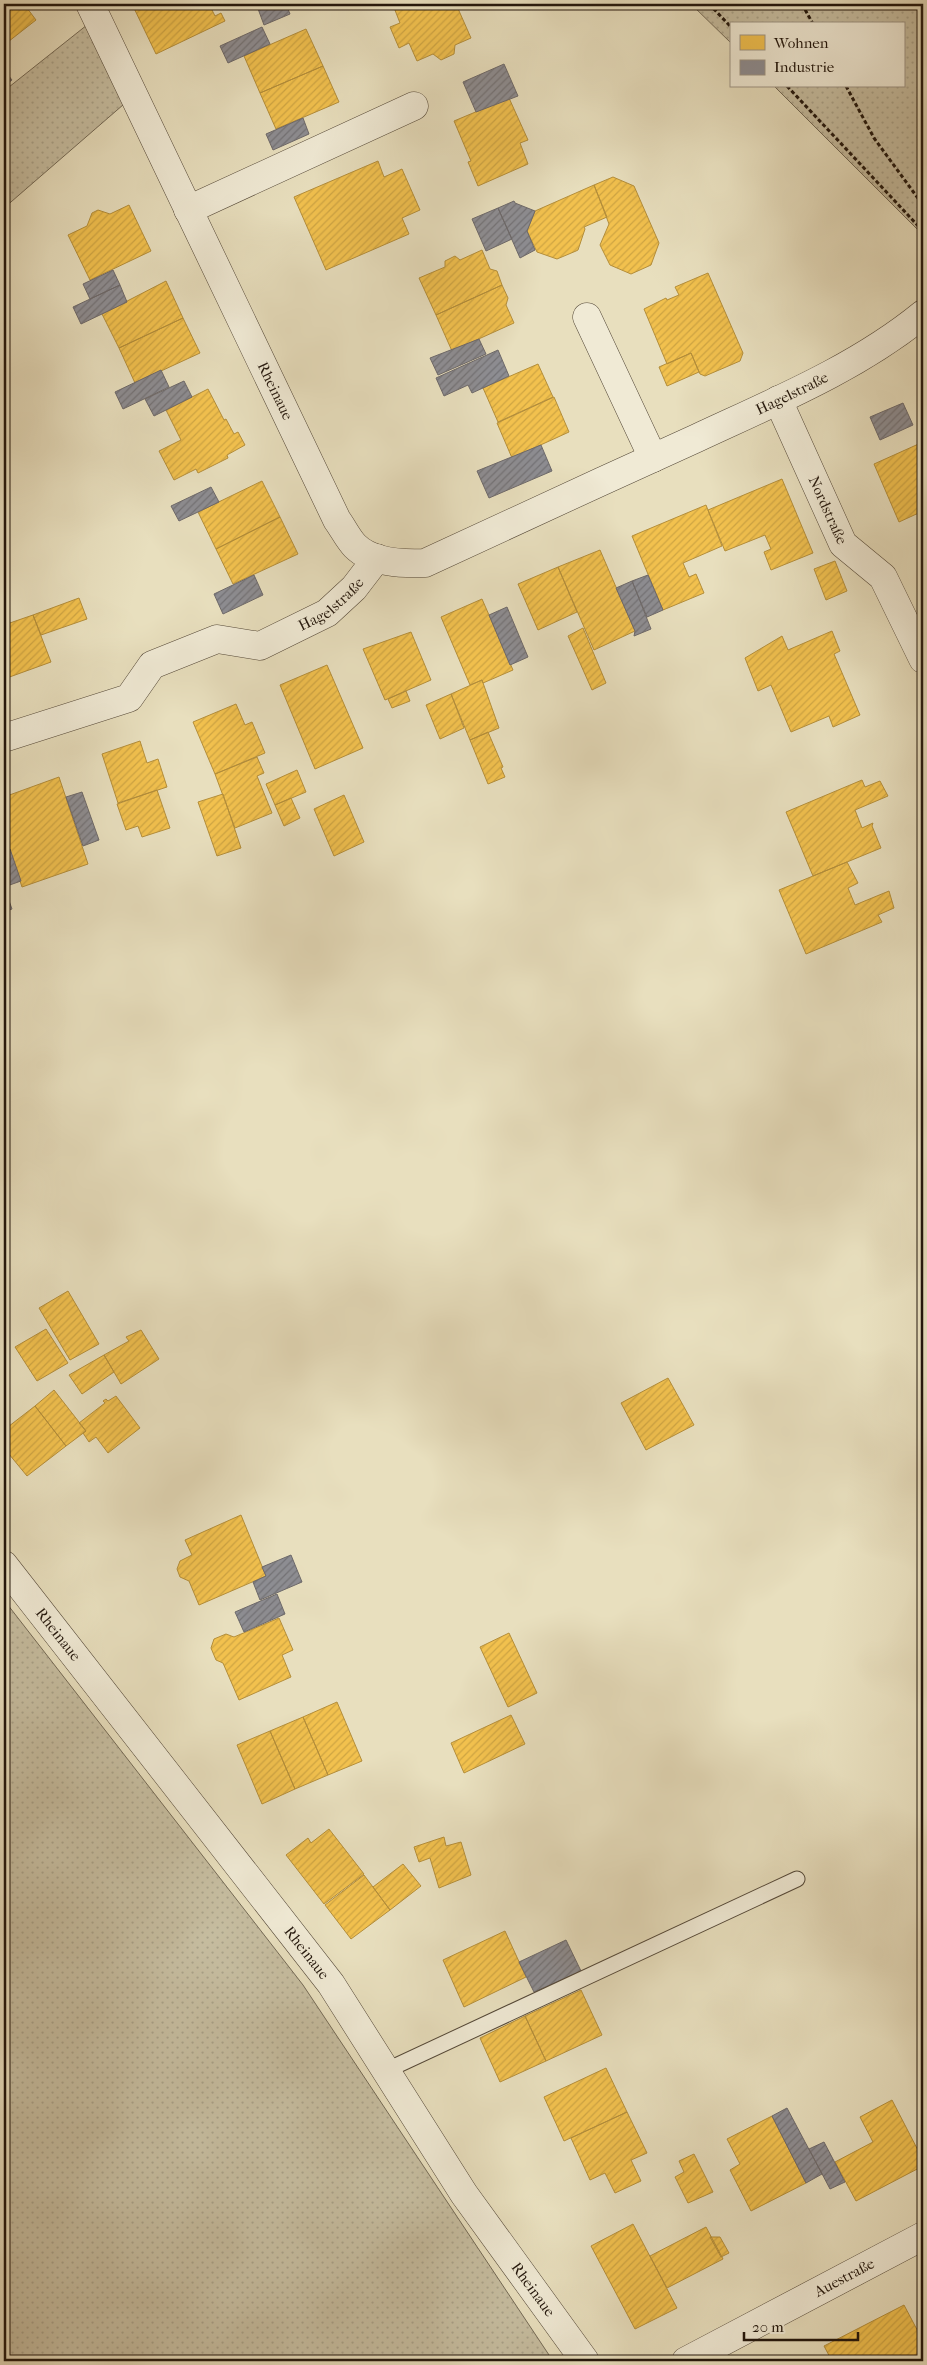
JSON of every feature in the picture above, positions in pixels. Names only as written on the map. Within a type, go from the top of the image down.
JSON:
[{"type":"street","name":"Rheinaue","points":[[90,4],[337,520],[356,546],[377,558]]},
{"type":"street","points":[[188,210],[414,106]]},
{"type":"street","name":"Hagelstraße","points":[[4,738],[129,698],[152,664],[217,639],[260,646],[326,613],[354,588],[377,558],[401,564],[425,563],[778,400],[847,364],[907,328],[923,314]]},
{"type":"street","points":[[587,317],[653,458]]},
{"type":"street","name":"Nordstraße","points":[[778,400],[843,544],[883,577],[923,659]]},
{"type":"street","name":"Rheinaue","points":[[4,1565],[331,1984],[464,2194],[585,2361]]},
{"type":"street","name":"Auestraße","points":[[686,2361],[923,2236]]},
{"type":"lane","points":[[385,2071],[797,1879]]},
{"type":"path","points":[[709,4],[730,26]]},
{"type":"path","points":[[802,4],[812,22]]},
{"type":"path","points":[[789,88],[923,231]]},
{"type":"path","points":[[847,88],[874,138],[923,206]]},
{"type":"shaded area","points":[[691,4],[923,4],[923,235],[776,88],[904,88],[904,22],[730,22],[730,42]]},
{"type":"shaded area","points":[[92,21],[131,98],[4,208],[4,91]]},
{"type":"shaded area","points":[[4,1600],[303,1985],[553,2361],[4,2361]]},
{"type":"building: Wohnen","points":[[4,4],[24,4],[36,20],[4,45]]},
{"type":"building: Wohnen","points":[[132,4],[209,4],[215,16],[221,13],[225,21],[156,54]]},
{"type":"building: Wohnen","points":[[456,4],[471,38],[455,45],[454,54],[441,60],[433,54],[417,61],[409,43],[399,48],[390,27],[400,23],[393,5]]},
{"type":"building: Wohnen","points":[[306,29],[323,66],[260,93],[244,56]]},
{"type":"building: Wohnen","points":[[323,66],[339,102],[276,129],[260,93]]},
{"type":"building: Wohnen","points":[[509,98],[528,140],[520,143],[528,164],[478,186],[468,162],[471,161],[454,121]]},
{"type":"building: Wohnen","points":[[378,161],[384,177],[402,169],[420,210],[402,218],[409,234],[326,270],[294,197]]},
{"type":"building: Wohnen","points":[[613,177],[634,186],[659,243],[651,265],[631,274],[610,265],[600,245],[609,224],[594,185]]},
{"type":"building: Wohnen","points":[[594,185],[607,217],[584,227],[578,250],[576,251],[557,259],[537,252],[527,231],[535,211]]},
{"type":"building: Wohnen","points":[[129,205],[151,251],[90,280],[68,235],[87,226],[92,213],[98,210],[110,214]]},
{"type":"building: Wohnen","points":[[482,250],[490,269],[497,271],[502,285],[436,315],[419,278],[445,267],[445,261],[455,256],[460,260]]},
{"type":"building: Wohnen","points":[[708,273],[743,353],[740,361],[705,376],[700,374],[691,353],[667,364],[644,309],[666,298],[667,300],[679,295],[675,287]]},
{"type":"building: Wohnen","points":[[166,281],[183,318],[119,348],[102,314]]},
{"type":"building: Wohnen","points":[[502,285],[508,298],[506,305],[514,323],[452,351],[436,315]]},
{"type":"building: Wohnen","points":[[183,318],[200,353],[135,383],[119,348]]},
{"type":"building: Wohnen","points":[[691,353],[699,372],[667,386],[659,367]]},
{"type":"building: Wohnen","points":[[538,364],[553,397],[498,422],[483,388]]},
{"type":"building: Wohnen","points":[[208,389],[224,420],[226,419],[234,434],[238,432],[245,445],[227,455],[228,458],[198,473],[196,469],[174,480],[159,451],[181,440],[166,410]]},
{"type":"building: Wohnen","points":[[554,397],[569,432],[512,458],[497,423]]},
{"type":"building: Wohnen","points":[[923,442],[923,511],[899,522],[874,464]]},
{"type":"building: Wohnen","points":[[782,479],[813,553],[771,570],[764,552],[771,549],[765,535],[725,551],[708,510]]},
{"type":"building: Wohnen","points":[[262,481],[280,517],[216,549],[198,512]]},
{"type":"building: Wohnen","points":[[706,505],[722,546],[683,563],[689,577],[696,574],[704,593],[663,610],[632,536]]},
{"type":"building: Wohnen","points":[[280,517],[298,554],[233,584],[216,549]]},
{"type":"building: Wohnen","points":[[600,550],[635,631],[594,650],[558,567]]},
{"type":"building: Wohnen","points":[[835,561],[847,591],[826,600],[814,569]]},
{"type":"building: Wohnen","points":[[558,567],[577,612],[538,630],[518,584]]},
{"type":"building: Wohnen","points":[[79,598],[87,619],[41,635],[33,615]]},
{"type":"building: Wohnen","points":[[482,599],[513,670],[483,683],[482,680],[470,685],[441,617]]},
{"type":"building: Wohnen","points":[[33,615],[51,662],[4,679],[4,625]]},
{"type":"building: Wohnen","points":[[583,628],[606,683],[592,690],[568,636]]},
{"type":"building: Wohnen","points":[[832,631],[840,651],[834,654],[860,715],[833,727],[829,716],[791,732],[771,685],[758,691],[745,658],[782,636],[788,650]]},
{"type":"building: Wohnen","points":[[411,632],[431,680],[385,700],[363,649]]},
{"type":"building: Wohnen","points":[[327,665],[363,748],[315,769],[280,685]]},
{"type":"building: Wohnen","points":[[482,680],[499,728],[470,740],[451,694]]},
{"type":"building: Wohnen","points":[[406,691],[410,701],[392,708],[388,699]]},
{"type":"building: Wohnen","points":[[451,694],[464,728],[440,739],[426,705]]},
{"type":"building: Wohnen","points":[[236,704],[245,725],[252,722],[265,753],[215,774],[193,722]]},
{"type":"building: Wohnen","points":[[488,732],[503,767],[501,768],[505,777],[488,784],[470,740]]},
{"type":"building: Wohnen","points":[[140,741],[147,763],[158,759],[167,787],[118,803],[102,754]]},
{"type":"building: Wohnen","points":[[257,757],[264,773],[257,776],[272,813],[235,828],[215,774]]},
{"type":"building: Wohnen","points":[[297,770],[306,792],[275,805],[266,784]]},
{"type":"building: Wohnen","points":[[59,777],[88,864],[22,887],[4,832],[4,797]]},
{"type":"building: Wohnen","points":[[862,780],[865,787],[880,781],[888,796],[855,810],[862,828],[873,823],[872,826],[881,848],[813,876],[786,812]]},
{"type":"building: Wohnen","points":[[157,790],[170,828],[142,837],[138,826],[126,830],[117,804]]},
{"type":"building: Wohnen","points":[[223,794],[241,848],[217,856],[198,802]]},
{"type":"building: Wohnen","points":[[344,795],[364,842],[334,856],[314,809]]},
{"type":"building: Wohnen","points":[[291,798],[300,818],[284,826],[275,805]]},
{"type":"building: Wohnen","points":[[847,862],[858,883],[848,888],[855,905],[889,891],[894,908],[878,915],[882,922],[806,954],[779,890]]},
{"type":"building: Wohnen","points":[[68,1291],[99,1344],[70,1360],[39,1308]]},
{"type":"building: Wohnen","points":[[46,1329],[68,1363],[37,1381],[15,1347]]},
{"type":"building: Wohnen","points":[[141,1330],[159,1359],[121,1384],[104,1355],[129,1341],[126,1337]]},
{"type":"building: Wohnen","points":[[104,1355],[114,1372],[82,1394],[69,1375]]},
{"type":"building: Wohnen","points":[[668,1378],[694,1425],[646,1450],[621,1403]]},
{"type":"building: Wohnen","points":[[54,1390],[86,1431],[66,1446],[35,1406]]},
{"type":"building: Wohnen","points":[[116,1396],[140,1428],[108,1453],[96,1437],[89,1442],[83,1433],[86,1431],[79,1423],[105,1403],[103,1401],[106,1399],[108,1401]]},
{"type":"building: Wohnen","points":[[35,1406],[66,1446],[27,1476],[4,1448],[4,1430]]},
{"type":"building: Wohnen","points":[[241,1515],[266,1576],[199,1605],[189,1581],[180,1577],[177,1569],[180,1561],[192,1555],[185,1540]]},
{"type":"building: Wohnen","points":[[279,1618],[293,1650],[282,1655],[291,1677],[239,1700],[223,1663],[216,1660],[211,1648],[214,1639],[226,1634],[234,1637]]},
{"type":"building: Wohnen","points":[[509,1633],[537,1693],[508,1707],[480,1647]]},
{"type":"building: Wohnen","points":[[337,1702],[362,1761],[328,1775],[303,1717]]},
{"type":"building: Wohnen","points":[[511,1715],[525,1744],[464,1773],[451,1743]]},
{"type":"building: Wohnen","points":[[303,1717],[328,1775],[295,1789],[270,1731]]},
{"type":"building: Wohnen","points":[[270,1731],[295,1789],[262,1804],[237,1745]]},
{"type":"building: Wohnen","points":[[329,1829],[364,1874],[324,1904],[286,1855],[308,1838],[311,1843]]},
{"type":"building: Wohnen","points":[[444,1837],[446,1846],[461,1842],[471,1875],[439,1888],[430,1858],[419,1862],[414,1847]]},
{"type":"building: Wohnen","points":[[403,1864],[421,1886],[390,1910],[373,1887]]},
{"type":"building: Wohnen","points":[[364,1875],[390,1910],[351,1939],[325,1905]]},
{"type":"building: Wohnen","points":[[505,1931],[526,1977],[464,2007],[443,1960]]},
{"type":"building: Wohnen","points":[[581,1990],[602,2035],[546,2061],[525,2016]]},
{"type":"building: Wohnen","points":[[525,2016],[546,2061],[500,2082],[480,2038]]},
{"type":"building: Wohnen","points":[[606,2068],[627,2112],[564,2141],[544,2097]]},
{"type":"building: Wohnen","points":[[892,2100],[923,2160],[923,2166],[856,2201],[835,2162],[873,2142],[860,2117]]},
{"type":"building: Wohnen","points":[[627,2112],[647,2153],[631,2160],[641,2181],[615,2193],[605,2173],[590,2180],[571,2138]]},
{"type":"building: Wohnen","points":[[772,2116],[806,2183],[751,2211],[730,2170],[740,2164],[727,2139]]},
{"type":"building: Wohnen","points":[[694,2154],[713,2192],[688,2203],[675,2177],[684,2172],[679,2161]]},
{"type":"building: Wohnen","points":[[633,2224],[677,2308],[635,2329],[591,2246]]},
{"type":"building: Wohnen","points":[[706,2227],[723,2259],[667,2288],[650,2256]]},
{"type":"building: Wohnen","points":[[710,2237],[720,2237],[729,2253],[721,2257]]},
{"type":"building: Wohnen","points":[[904,2305],[923,2341],[923,2361],[832,2361],[824,2346]]},
{"type":"building: Industrie","points":[[263,4],[286,4],[290,14],[264,25],[257,6]]},
{"type":"building: Industrie","points":[[262,27],[270,44],[228,63],[220,46]]},
{"type":"building: Industrie","points":[[504,64],[518,96],[476,112],[463,82]]},
{"type":"building: Industrie","points":[[4,70],[12,80],[4,86]]},
{"type":"building: Industrie","points":[[303,118],[309,134],[273,150],[266,134]]},
{"type":"building: Industrie","points":[[514,201],[535,211],[527,231],[535,250],[520,258],[498,208]]},
{"type":"building: Industrie","points":[[498,208],[512,239],[486,251],[472,219]]},
{"type":"building: Industrie","points":[[113,270],[120,285],[90,299],[83,284]]},
{"type":"building: Industrie","points":[[120,285],[127,302],[81,324],[73,307]]},
{"type":"building: Industrie","points":[[479,339],[486,354],[438,375],[430,358]]},
{"type":"building: Industrie","points":[[498,350],[509,376],[472,393],[468,385],[444,396],[436,378]]},
{"type":"building: Industrie","points":[[161,370],[169,387],[123,409],[115,392]]},
{"type":"building: Industrie","points":[[184,381],[192,397],[154,416],[145,399]]},
{"type":"building: Industrie","points":[[903,403],[913,425],[880,440],[870,417]]},
{"type":"building: Industrie","points":[[541,445],[552,471],[489,498],[477,471]]},
{"type":"building: Industrie","points":[[211,487],[219,502],[179,521],[171,506]]},
{"type":"building: Industrie","points":[[254,575],[263,595],[223,614],[214,594]]},
{"type":"building: Industrie","points":[[648,575],[663,610],[647,617],[632,581]]},
{"type":"building: Industrie","points":[[632,581],[651,629],[634,636],[635,631],[616,588]]},
{"type":"building: Industrie","points":[[507,607],[528,657],[510,665],[489,615]]},
{"type":"building: Industrie","points":[[82,792],[99,840],[83,846],[66,797]]},
{"type":"building: Industrie","points":[[10,849],[21,881],[4,887],[4,851]]},
{"type":"building: Industrie","points":[[4,887],[12,909],[4,912]]},
{"type":"building: Industrie","points":[[291,1555],[302,1582],[260,1600],[253,1582],[266,1576],[262,1567]]},
{"type":"building: Industrie","points":[[277,1594],[285,1614],[244,1632],[235,1612]]},
{"type":"building: Industrie","points":[[566,1940],[581,1971],[534,1992],[519,1962]]},
{"type":"building: Industrie","points":[[787,2108],[822,2174],[806,2183],[772,2116]]},
{"type":"building: Industrie","points":[[824,2142],[845,2182],[830,2189],[809,2149]]}]
